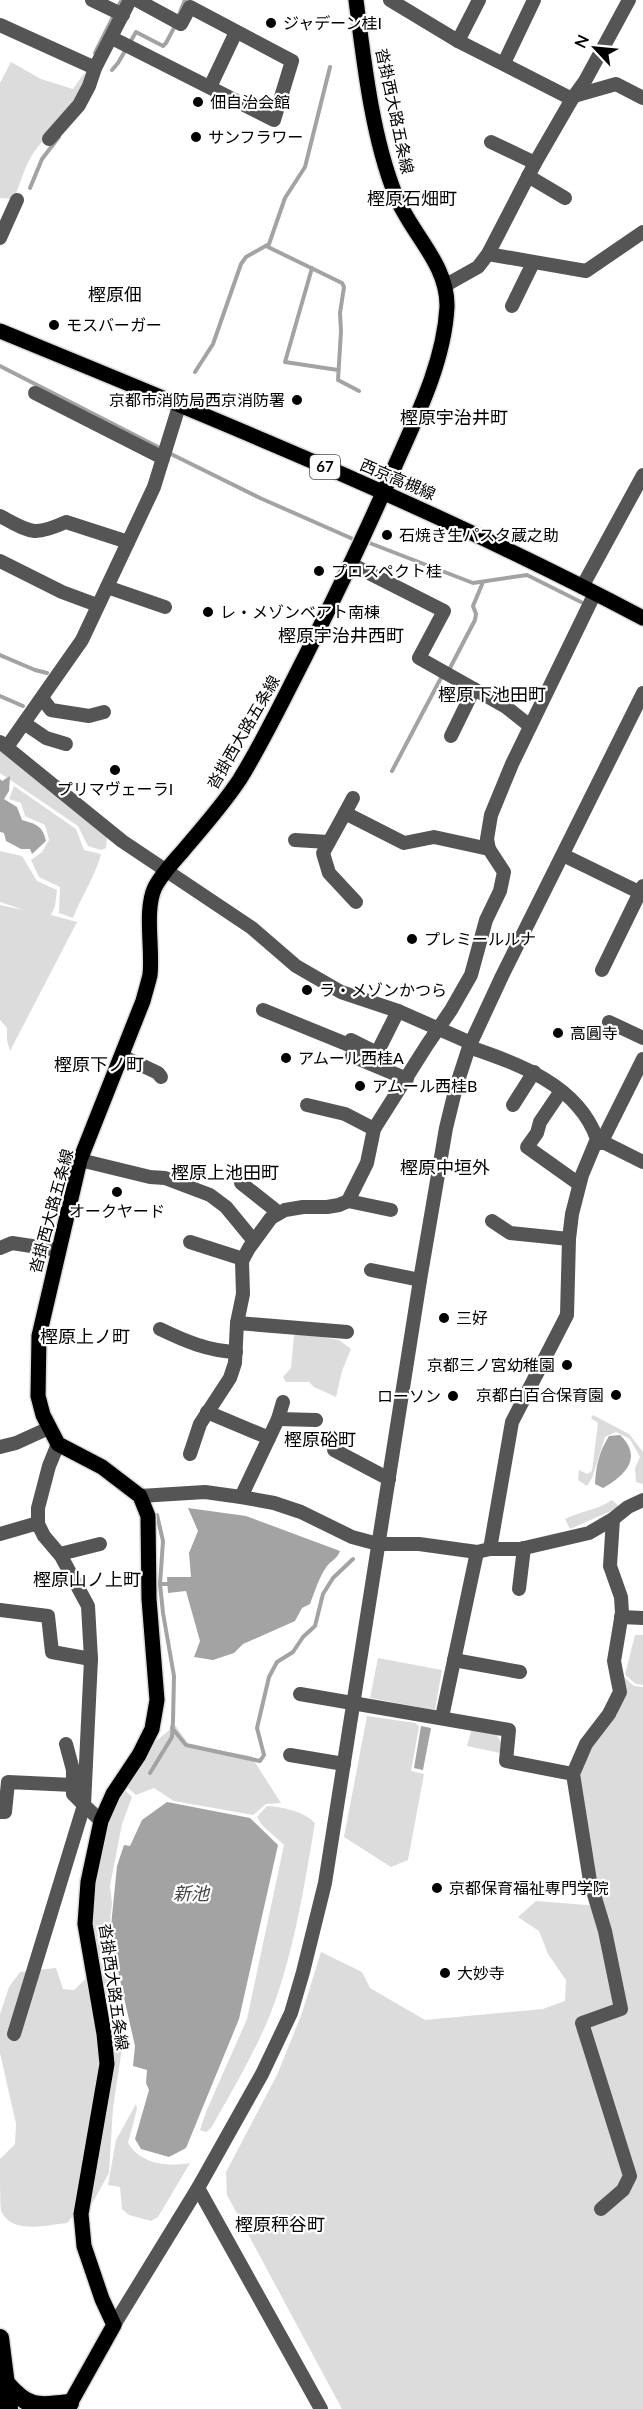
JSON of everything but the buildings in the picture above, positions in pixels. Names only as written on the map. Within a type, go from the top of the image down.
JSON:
[{"type":"highway","points":[[0,2338],[9,2409]]},
{"type":"highway","points":[[6,2384],[19,2398],[39,2408],[68,2406]]},
{"type":"main road","name":"沓掛西大路五条線","points":[[58,1444],[49,1428],[38,1396],[39,1336],[80,1160],[143,1001],[150,974],[151,907],[154,890],[166,871],[224,802],[281,704],[384,492],[426,394],[443,333],[447,307],[446,285],[429,252],[405,218],[394,192],[376,124],[364,64],[356,0]]},
{"type":"main road","name":"西京高槻線","points":[[0,331],[180,403],[384,492],[643,618]]},
{"type":"main road","points":[[58,1444],[102,1467],[140,1496]]},
{"type":"main road","name":"沓掛西大路五条線","points":[[114,2325],[84,2246],[81,2214],[107,2064],[85,1924],[88,1882],[102,1821],[113,1794],[139,1755],[152,1729],[157,1700],[149,1599],[148,1516],[140,1496]]},
{"type":"main road","points":[[68,2406],[114,2325]]},
{"type":"street","points":[[92,0],[123,15]]},
{"type":"street","points":[[50,139],[79,105],[130,0]]},
{"type":"street","points":[[112,38],[274,120],[292,62],[190,7],[181,24],[137,0]]},
{"type":"street","points":[[390,0],[458,41],[573,98],[616,84],[643,98]]},
{"type":"street","points":[[458,41],[479,0]]},
{"type":"street","points":[[504,63],[534,0]]},
{"type":"street","points":[[446,285],[478,267],[488,254],[532,170],[585,81],[629,0]]},
{"type":"street","points":[[0,26],[95,68]]},
{"type":"street","points":[[210,87],[236,32]]},
{"type":"street","points":[[491,142],[532,170],[565,198]]},
{"type":"street","points":[[0,238],[17,200]]},
{"type":"street","points":[[488,254],[586,271],[643,232]]},
{"type":"street","points":[[512,306],[533,263]]},
{"type":"street","points":[[35,393],[163,458]]},
{"type":"street","points":[[180,403],[154,488],[81,640],[24,723],[3,744],[107,829],[252,928],[296,966],[341,992],[440,1028],[470,1045],[534,1072],[561,1091],[581,1111],[592,1125],[599,1141],[643,1162]]},
{"type":"street","points":[[190,1454],[193,1440],[207,1412],[230,1378],[236,1352],[237,1323],[243,1294],[243,1258],[271,1218],[285,1210],[339,1205],[348,1200],[367,1163],[374,1129],[440,1028],[471,975],[486,920],[500,891],[504,872],[489,849],[487,839],[492,815],[588,590],[643,475]]},
{"type":"street","points":[[0,516],[30,532],[54,528],[66,522],[128,542]]},
{"type":"street","points":[[0,561],[62,592],[98,605]]},
{"type":"street","points":[[351,564],[444,611],[418,658],[506,707],[530,726]]},
{"type":"street","points":[[107,587],[165,607]]},
{"type":"street","points":[[451,736],[474,689]]},
{"type":"street","points":[[114,2325],[198,2188],[262,2074],[291,2013],[325,1883],[420,1280],[446,1128],[456,1087],[470,1045],[502,976],[643,693]]},
{"type":"street","points":[[42,698],[51,710],[89,716],[104,712]]},
{"type":"street","points":[[24,723],[46,738],[66,744]]},
{"type":"street","points":[[353,798],[322,853],[329,873],[356,902]]},
{"type":"street","points":[[345,813],[404,843],[434,837],[489,849]]},
{"type":"street","points":[[295,840],[328,842]]},
{"type":"street","points":[[563,855],[642,890],[602,970]]},
{"type":"street","points":[[263,1010],[349,1045],[351,1040],[377,1053],[398,1011]]},
{"type":"street","points":[[609,1022],[643,1038]]},
{"type":"street","points":[[122,1056],[158,1073],[161,1077]]},
{"type":"street","points":[[352,1056],[407,1079]]},
{"type":"street","points":[[442,1717],[454,1660],[484,1550],[512,1422],[567,1315],[568,1239],[579,1184],[643,1059]]},
{"type":"street","points":[[513,1105],[534,1072]]},
{"type":"street","points":[[561,1091],[540,1122],[537,1133],[527,1147],[579,1184]]},
{"type":"street","points":[[307,1105],[345,1114],[374,1129]]},
{"type":"street","points":[[80,1160],[150,1177],[165,1178],[210,1196],[226,1207],[254,1241]]},
{"type":"street","points":[[241,1183],[279,1214]]},
{"type":"street","points":[[348,1200],[391,1210]]},
{"type":"street","points":[[499,1221],[510,1233],[568,1239]]},
{"type":"street","points":[[190,1242],[243,1258]]},
{"type":"street","points":[[0,1248],[12,1243],[58,1250]]},
{"type":"street","points":[[371,1270],[420,1280]]},
{"type":"street","points":[[237,1323],[347,1332]]},
{"type":"street","points":[[160,1329],[192,1344],[220,1352],[236,1352]]},
{"type":"street","points":[[241,1497],[278,1419],[283,1402]]},
{"type":"street","points":[[207,1412],[269,1438]]},
{"type":"street","points":[[278,1419],[316,1420]]},
{"type":"street","points":[[0,1447],[16,1443],[49,1428]]},
{"type":"street","points":[[14,2034],[84,1805],[91,1659],[88,1606],[60,1554],[44,1536],[38,1523],[38,1508],[49,1466],[58,1444]]},
{"type":"street","points":[[334,1450],[389,1479]]},
{"type":"street","points":[[140,1496],[205,1492],[241,1497],[274,1503],[301,1512],[352,1538],[378,1544],[419,1544],[484,1550],[524,1548],[589,1533],[614,1519],[628,1507],[643,1500]]},
{"type":"street","points":[[601,2209],[623,2190],[630,2176],[582,2023],[621,2009],[605,1931],[590,1881],[573,1774],[586,1744],[618,1699],[620,1692],[614,1661],[621,1617],[621,1597],[610,1566],[614,1519]]},
{"type":"street","points":[[0,1534],[38,1523]]},
{"type":"street","points":[[60,1554],[100,1544]]},
{"type":"street","points":[[519,1588],[524,1548]]},
{"type":"street","points":[[0,1610],[48,1617],[52,1652],[91,1659]]},
{"type":"street","points":[[621,1617],[643,1618]]},
{"type":"street","points":[[454,1660],[520,1672]]},
{"type":"street","points":[[300,1694],[509,1730],[506,1761],[573,1774]]},
{"type":"street","points":[[66,1744],[73,1770],[73,1794],[102,1821]]},
{"type":"street","points":[[290,1755],[344,1764]]},
{"type":"street","points":[[0,1812],[5,1812],[8,1782],[73,1785]]},
{"type":"street","points":[[198,2188],[321,2409]]},
{"type":"shaded area","points":[[11,62],[41,79],[73,89],[85,72],[79,96],[34,152],[14,199],[0,198],[0,83]]},
{"type":"shaded area","points":[[0,748],[107,836],[106,848],[101,850],[88,846],[78,826],[0,773]]},
{"type":"shaded area","points":[[14,786],[76,829],[84,850],[101,854],[73,918],[59,913],[60,887],[39,877],[31,860],[42,852],[49,840],[45,825],[25,816],[21,803],[9,799]]},
{"type":"shaded area","points":[[0,851],[22,856],[37,881],[57,890],[51,915],[77,922],[10,1051],[7,1028],[0,1020],[0,905],[24,910],[0,902]]},
{"type":"shaded area","points":[[298,1332],[339,1340],[351,1349],[342,1371],[336,1397],[314,1387],[309,1382],[286,1382],[283,1377],[291,1368],[294,1336]]},
{"type":"shaded area","points":[[593,1415],[629,1434],[643,1452],[643,1484],[636,1482],[635,1468],[640,1457],[630,1439],[616,1432],[605,1437],[592,1478],[587,1486],[578,1480],[579,1470],[587,1474],[592,1471],[598,1423],[591,1418]]},
{"type":"shaded area","points":[[612,1500],[620,1507],[570,1529],[565,1519]]},
{"type":"shaded area","points":[[635,1635],[643,1635],[643,1685],[636,1684],[625,1675]]},
{"type":"shaded area","points":[[378,1658],[442,1670],[435,1710],[370,1698]]},
{"type":"shaded area","points":[[623,1676],[634,1686],[643,1687],[643,2409],[342,2409],[227,2195],[226,2172],[277,2075],[302,2013],[321,1952],[362,1972],[370,1988],[425,2020],[543,2009],[565,2001],[566,1980],[548,1954],[539,1931],[518,1917],[536,1901],[599,1906],[577,1785],[585,1757],[617,1715],[623,1696]]},
{"type":"shaded area","points":[[367,1716],[416,1723],[419,1727],[411,1771],[424,1774],[408,1860],[391,1867],[344,1837]]},
{"type":"shaded area","points":[[175,1725],[189,1745],[251,1756],[281,1803],[266,1804],[253,1815],[174,1801],[154,1788],[136,1795],[126,1786],[154,1743]]},
{"type":"shaded area","points":[[472,1728],[495,1732],[501,1742],[500,1753],[467,1746]]},
{"type":"shaded area","points":[[124,1789],[132,1797],[122,1824],[110,1886],[112,1903],[107,1948],[97,1958],[91,1922],[95,1876],[109,1815]]},
{"type":"shaded area","points":[[267,1806],[293,1810],[305,1815],[315,1823],[302,1896],[286,1968],[270,2015],[242,2072],[211,2128],[206,2132],[200,2130],[206,2112],[247,2019],[284,1845],[262,1825],[257,1817]]},
{"type":"shaded area","points":[[104,1961],[112,1967],[113,1977],[108,1991],[110,2004],[122,2026],[123,2041],[113,2108],[109,2173],[89,2209],[73,2216],[67,2223],[21,2226],[6,2218],[1,2211],[0,2159],[15,2144],[16,2124],[0,2053],[0,2014],[9,1987],[20,1972],[56,1968],[63,1989],[74,1990]]},
{"type":"shaded area","points":[[136,2104],[137,2109],[128,2143],[133,2150],[147,2160],[155,2162],[173,2165],[190,2163],[158,2217],[151,2221],[129,2215],[122,2209],[120,2187],[108,2185],[116,2140]]},
{"type":"water","points":[[10,776],[9,791],[4,799],[17,807],[22,820],[38,826],[45,836],[46,841],[32,854],[30,849],[21,849],[6,841],[4,833],[0,832],[0,779],[2,781]]},
{"type":"water","points":[[620,1435],[630,1451],[629,1465],[619,1477],[603,1488],[595,1484],[600,1453],[609,1436]]},
{"type":"water","points":[[188,1508],[246,1516],[340,1551],[324,1570],[310,1604],[302,1608],[295,1621],[243,1644],[234,1653],[213,1660],[194,1657],[200,1641],[186,1591],[168,1593],[167,1577],[191,1577],[189,1553],[198,1531]]},
{"type":"water","points":[[421,1726],[431,1728],[423,1770],[414,1768]]},
{"type":"water","name":"新池","points":[[167,1802],[250,1818],[278,1845],[239,2019],[186,2148],[169,2157],[141,2149],[135,2139],[149,2090],[146,2083],[147,2070],[133,2066],[135,2046],[110,1936],[117,1866],[124,1845],[130,1846],[142,1820]]},
{"type":"waterway","points":[[118,6],[122,0]]},
{"type":"waterway","points":[[178,17],[185,0]]},
{"type":"waterway","points":[[95,53],[113,17]]},
{"type":"waterway","points":[[112,70],[136,32],[163,46],[176,24]]},
{"type":"waterway","points":[[195,372],[213,344],[241,264],[246,257],[269,244],[285,198],[305,167],[330,67]]},
{"type":"waterway","points":[[30,188],[42,159],[59,137]]},
{"type":"waterway","points":[[266,246],[342,283],[344,287],[340,313],[338,380],[359,391]]},
{"type":"waterway","points":[[312,268],[285,362],[338,370]]},
{"type":"waterway","points":[[0,366],[158,447]]},
{"type":"waterway","points":[[169,453],[260,498],[353,539]]},
{"type":"waterway","points":[[367,542],[473,583],[527,575],[581,602]]},
{"type":"waterway","points":[[450,668],[475,620],[476,614],[473,606],[483,582]]},
{"type":"waterway","points":[[0,655],[47,673]]},
{"type":"waterway","points":[[392,771],[442,676]]},
{"type":"waterway","points":[[0,696],[23,706]]},
{"type":"waterway","points":[[157,1515],[163,1541],[160,1584]]},
{"type":"waterway","points":[[172,1728],[186,1745],[260,1761],[264,1755],[257,1728],[269,1677],[277,1662],[293,1652],[303,1637],[315,1626],[323,1594],[333,1578],[353,1559]]},
{"type":"waterway","points":[[150,1773],[172,1737],[174,1676],[160,1584],[168,1584]]},
{"type":"place","name":"ジャデーン桂I","points":[[271,23]]},
{"type":"place","name":"佃自治会館","points":[[198,102]]},
{"type":"place","name":"サンフラワー","points":[[196,137]]},
{"type":"place","name":"モスバーガー","points":[[54,325]]},
{"type":"place","name":"京都市消防局西京消防署","points":[[297,400]]},
{"type":"place","name":"石焼き生パスタ蔵之助","points":[[387,535]]},
{"type":"place","name":"プロスペクト桂","points":[[319,571]]},
{"type":"place","name":"レ・メゾンベアト南棟","points":[[208,612]]},
{"type":"place","name":"プリマヴェーラI","points":[[115,770]]},
{"type":"place","name":"プレミールルナ","points":[[412,939]]},
{"type":"place","name":"ラ・メゾンかつら","points":[[307,990]]},
{"type":"place","name":"高圓寺","points":[[558,1033]]},
{"type":"place","name":"アムール西桂A","points":[[286,1058]]},
{"type":"place","name":"アムール西桂B","points":[[360,1086]]},
{"type":"place","name":"オークヤード","points":[[117,1192]]},
{"type":"place","name":"三好","points":[[444,1318]]},
{"type":"place","name":"京都三ノ宮幼稚園","points":[[567,1365]]},
{"type":"place","name":"京都白百合保育園","points":[[616,1395]]},
{"type":"place","name":"ローソン","points":[[453,1396]]},
{"type":"place","name":"京都保育福祉専門学院","points":[[437,1888]]},
{"type":"place","name":"大妙寺","points":[[445,1973]]},
{"type":"district","name":"樫原石畑町","points":[[412,199]]},
{"type":"district","name":"樫原佃","points":[[115,295]]},
{"type":"district","name":"樫原宇治井町","points":[[454,418]]},
{"type":"district","name":"樫原宇治井西町","points":[[341,636]]},
{"type":"district","name":"樫原下池田町","points":[[492,695]]},
{"type":"district","name":"樫原下ノ町","points":[[99,1065]]},
{"type":"district","name":"樫原中垣外","points":[[445,1168]]},
{"type":"district","name":"樫原上池田町","points":[[225,1173]]},
{"type":"district","name":"樫原上ノ町","points":[[85,1337]]},
{"type":"district","name":"樫原硲町","points":[[320,1440]]},
{"type":"district","name":"樫原山ノ上町","points":[[87,1580]]},
{"type":"district","name":"樫原秤谷町","points":[[280,2225]]}]
